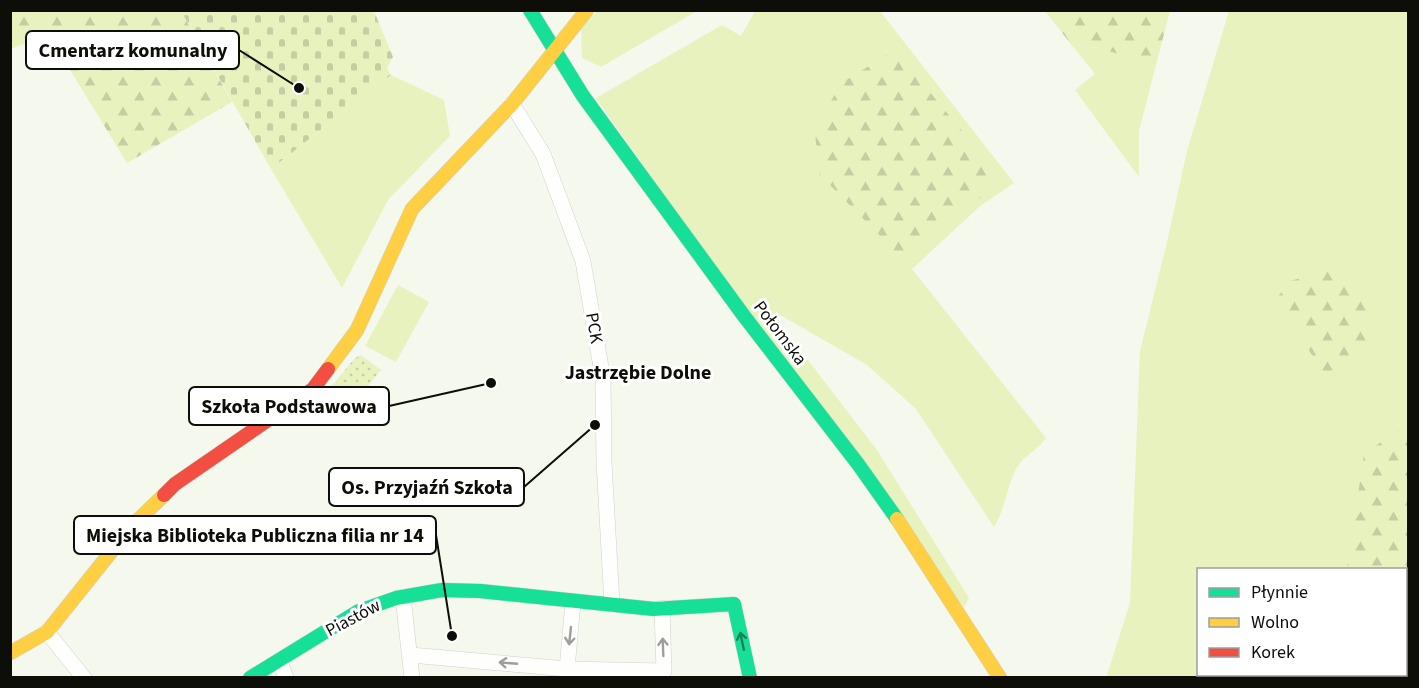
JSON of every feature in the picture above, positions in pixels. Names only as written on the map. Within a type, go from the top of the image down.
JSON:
[{"type":"street","name":"Połomska","points":[[531,10],[583,96],[730,297],[858,464],[912,541],[1000,678]]},
{"type":"street","points":[[10,652],[47,632],[131,527],[175,484],[313,389],[357,330],[412,209],[512,104],[587,10]]},
{"type":"street","name":"PCK","points":[[512,104],[543,154],[582,261],[603,379],[604,462],[612,604]]},
{"type":"street","name":"Piastów","points":[[250,678],[359,611],[403,597],[442,590],[662,608],[734,604],[745,676]]},
{"type":"street","points":[[403,597],[412,678]]},
{"type":"street","points":[[567,669],[573,602]]},
{"type":"street","points":[[411,655],[567,669],[664,671],[662,608]]},
{"type":"street","points":[[47,632],[84,678]]},
{"type":"street","points":[[280,661],[285,678]]},
{"type":"green space","points":[[11,10],[181,11],[232,102],[127,163],[48,34],[11,49]]},
{"type":"green space","points":[[181,11],[374,11],[393,57],[387,68],[391,75],[271,169]]},
{"type":"green space","points":[[597,11],[697,11],[601,67],[582,58],[581,28]]},
{"type":"green space","points":[[755,11],[880,11],[1014,183],[979,207],[912,269],[1046,438],[1016,469],[994,527],[916,409],[867,365],[782,316],[774,316],[877,450],[969,598],[964,608],[730,288],[596,98],[722,25],[741,36]]},
{"type":"green space","points":[[1045,11],[1170,11],[1156,65],[1098,48],[1070,43]]},
{"type":"green space","points":[[1229,11],[1408,11],[1408,677],[1106,678],[1130,603],[1140,351],[1187,151]]},
{"type":"green space","points":[[1070,43],[1098,48],[1156,65],[1139,131],[1139,177],[1075,90],[1095,74]]},
{"type":"green space","points":[[895,50],[1000,177],[991,190],[903,259],[820,175],[814,127],[843,82]]},
{"type":"green space","points":[[391,75],[444,100],[450,136],[388,200],[342,288],[271,169]]},
{"type":"green space","points":[[1326,271],[1370,297],[1367,348],[1358,365],[1330,383],[1276,299],[1290,281]]},
{"type":"green space","points":[[398,285],[429,302],[396,362],[365,346]]},
{"type":"green space","points":[[361,355],[381,370],[370,383],[366,405],[359,422],[329,415],[319,401],[355,358]]},
{"type":"green space","points":[[1408,423],[1407,676],[1407,568],[1347,568],[1364,454]]},
{"type":"green space","points":[[1380,676],[1407,676],[1406,677]]},
{"type":"traffic: fast","points":[[530,10],[583,96],[744,316],[858,464],[897,519]]},
{"type":"traffic: fast","points":[[250,678],[359,611],[396,598],[442,590],[480,591],[654,609],[734,604],[750,678]]},
{"type":"traffic: slow","points":[[328,369],[357,330],[412,209],[512,104],[587,10]]},
{"type":"traffic: slow","points":[[10,653],[47,632],[131,527],[164,495]]},
{"type":"traffic: slow","points":[[897,519],[1000,678]]},
{"type":"traffic: jam","points":[[164,495],[175,484],[313,389],[328,369]]},
{"type":"place","name":"Cmentarz komunalny","points":[[299,88]]},
{"type":"place","name":"Szkoła Podstawowa","points":[[491,383]]},
{"type":"place","name":"Os. Przyjaźń Szkoła","points":[[595,425]]},
{"type":"place","name":"Miejska Biblioteka Publiczna filia nr 14","points":[[452,636]]},
{"type":"district","name":"Jastrzębie Dolne","points":[[638,373]]}]
